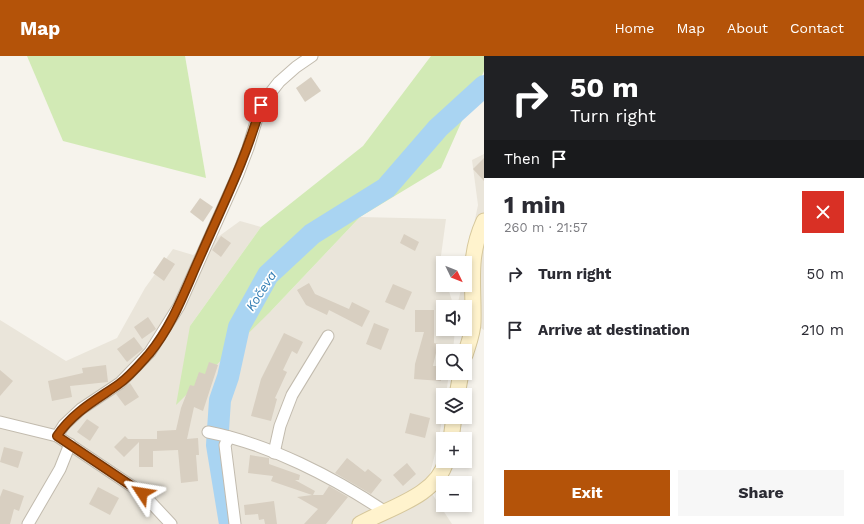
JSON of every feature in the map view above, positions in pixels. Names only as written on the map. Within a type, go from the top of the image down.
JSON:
[{"type":"main road","points":[[468,344],[473,324],[471,277],[474,251],[484,221]]},
{"type":"main road","points":[[360,524],[416,495],[431,484],[444,468]]},
{"type":"street","points":[[57,436],[64,425],[81,409],[120,383],[150,352],[179,306],[238,174],[248,148],[261,105],[279,82],[296,67],[312,56]]},
{"type":"street","points":[[274,453],[280,426],[292,395],[328,336]]},
{"type":"street","points":[[0,422],[57,436],[142,493],[171,524]]},
{"type":"street","points":[[209,432],[227,436],[274,453],[333,480],[384,511]]},
{"type":"street","points":[[227,436],[225,445],[235,524]]},
{"type":"street","points":[[28,524],[60,469],[70,444]]},
{"type":"shaded area","points":[[484,154],[484,330],[472,322],[472,300],[459,300],[460,292],[472,292],[472,256],[467,256],[478,205],[472,160]]},
{"type":"shaded area","points":[[360,217],[446,219],[441,256],[436,256],[436,292],[449,292],[452,300],[436,300],[436,336],[454,336],[454,344],[436,344],[436,380],[448,380],[447,388],[436,388],[436,424],[441,424],[440,432],[436,432],[436,450],[427,486],[436,500],[436,512],[444,512],[452,524],[0,524],[0,320],[66,361],[117,338],[145,288],[173,249],[193,255],[240,221],[261,227],[190,326],[271,311]]},
{"type":"green space","points":[[27,56],[185,56],[206,178],[63,141]]},
{"type":"green space","points":[[431,56],[484,56],[484,71],[441,168],[360,217],[271,311],[176,405],[190,326],[261,227],[363,146]]},
{"type":"building","points":[[311,77],[321,91],[305,102],[296,88]]},
{"type":"building","points":[[484,158],[484,181],[473,169]]},
{"type":"building","points":[[200,198],[213,207],[203,222],[190,212]]},
{"type":"building","points":[[404,234],[419,242],[415,251],[400,243]]},
{"type":"building","points":[[221,236],[231,243],[221,257],[212,250]]},
{"type":"building","points":[[164,257],[175,264],[164,281],[153,273]]},
{"type":"building","points":[[309,283],[315,294],[349,309],[352,302],[370,311],[362,327],[329,310],[327,315],[306,305],[297,290]]},
{"type":"building","points":[[393,284],[412,292],[404,310],[385,302]]},
{"type":"building","points":[[415,310],[434,310],[434,343],[438,344],[436,344],[433,366],[436,366],[436,380],[441,381],[414,379],[415,364],[424,332],[415,332]]},
{"type":"building","points":[[148,317],[156,329],[142,339],[134,327]]},
{"type":"building","points":[[374,323],[389,329],[381,350],[366,344]]},
{"type":"building","points":[[284,333],[303,342],[297,354],[292,351],[283,370],[287,372],[275,398],[277,399],[271,421],[251,416],[261,379]]},
{"type":"building","points":[[134,337],[143,349],[127,362],[117,349]]},
{"type":"building","points":[[209,362],[218,365],[203,411],[194,407],[187,439],[198,438],[199,455],[196,455],[198,481],[181,483],[178,450],[153,451],[153,467],[139,467],[139,442],[124,457],[114,447],[125,436],[128,439],[157,439],[157,431],[176,430],[181,408],[190,385],[194,386],[199,372],[205,374]]},
{"type":"building","points":[[106,365],[108,382],[70,386],[72,397],[52,401],[48,381],[83,373],[82,368]]},
{"type":"building","points":[[0,370],[13,381],[0,396]]},
{"type":"building","points":[[130,383],[139,397],[125,406],[116,394]]},
{"type":"building","points":[[410,413],[430,418],[425,438],[405,433]]},
{"type":"building","points":[[87,419],[99,427],[90,441],[77,432]]},
{"type":"building","points":[[4,447],[23,452],[18,468],[0,462]]},
{"type":"building","points":[[250,455],[269,458],[269,464],[300,475],[299,480],[295,480],[315,491],[313,495],[323,495],[329,486],[348,497],[326,524],[304,524],[318,509],[297,497],[312,495],[271,481],[273,476],[248,473]]},
{"type":"building","points":[[347,458],[365,472],[368,469],[382,480],[371,494],[335,473]]},
{"type":"building","points":[[407,463],[416,474],[403,486],[393,475]]},
{"type":"building","points":[[98,487],[119,498],[110,515],[89,504]]},
{"type":"building","points":[[3,489],[24,496],[19,511],[14,509],[10,524],[0,524],[0,497]]},
{"type":"building","points":[[274,501],[277,524],[265,524],[264,519],[259,520],[258,514],[245,515],[244,505]]},
{"type":"waterway","name":"Kočeva","points":[[230,524],[217,445],[220,400],[228,377],[239,327],[268,275],[312,234],[386,188],[438,128],[484,86]]},
{"type":"route","points":[[142,493],[57,436],[64,425],[81,409],[120,383],[136,368],[150,352],[174,315],[238,174],[248,148],[261,105]]}]
